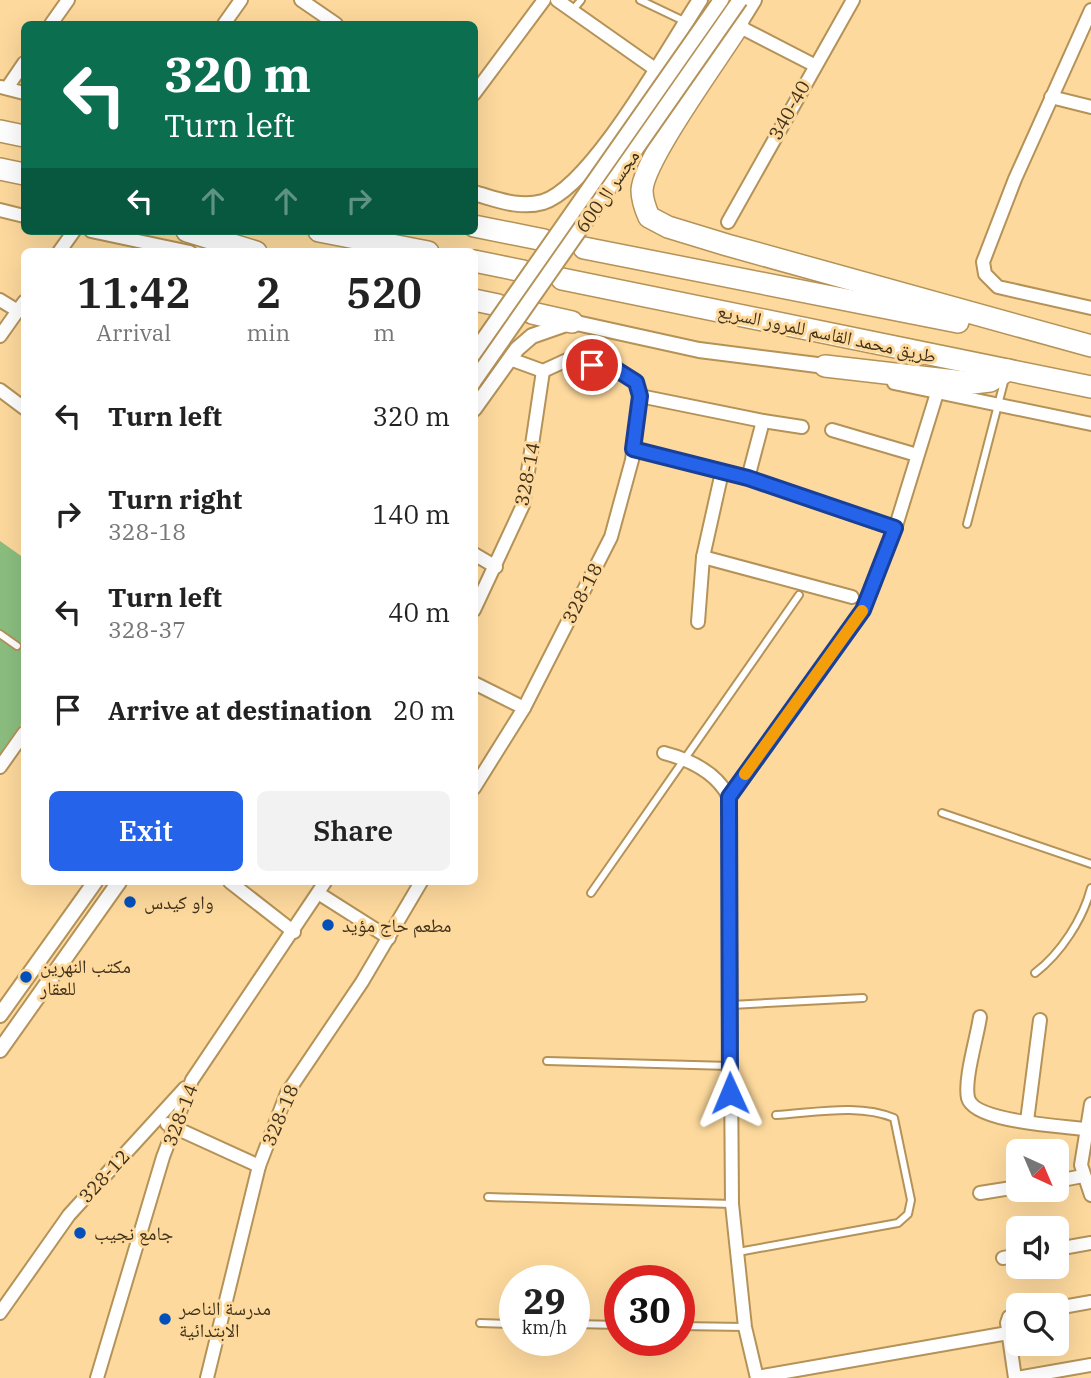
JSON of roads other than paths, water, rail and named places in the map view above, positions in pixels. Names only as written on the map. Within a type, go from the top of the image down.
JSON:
[{"type":"highway","points":[[738,26],[665,138],[648,171],[642,189],[649,217],[668,227],[727,246],[1091,347]]},
{"type":"highway","points":[[0,129],[21,128]]},
{"type":"highway","points":[[0,129],[21,135]]},
{"type":"highway","points":[[478,227],[544,240]]},
{"type":"highway","points":[[200,235],[243,248]]},
{"type":"highway","points":[[340,235],[407,248]]},
{"type":"highway","name":"طريق محمد القاسم للمرور السريع","points":[[584,248],[1091,347]]},
{"type":"highway","points":[[478,262],[523,271]]},
{"type":"highway","name":"طريق محمد القاسم للمرور السريع","points":[[562,279],[1091,387]]},
{"type":"highway","points":[[478,301],[498,305]]},
{"type":"highway","points":[[532,313],[572,322]]},
{"type":"highway","points":[[825,366],[973,383],[990,381],[1008,370]]},
{"type":"street","points":[[53,21],[68,0]]},
{"type":"street","points":[[226,21],[241,0]]},
{"type":"street","points":[[302,0],[331,21]]},
{"type":"street","points":[[478,89],[544,0]]},
{"type":"street","points":[[557,0],[577,5],[655,69]]},
{"type":"street","points":[[478,194],[514,205],[529,205],[543,202],[566,191],[607,143],[699,0]]},
{"type":"street","name":"مجسر ال600","points":[[478,347],[721,0]]},
{"type":"street","name":"مجسر ال600","points":[[478,375],[740,0]]},
{"type":"street","points":[[754,0],[738,26],[814,65]]},
{"type":"street","name":"340-40","points":[[728,222],[853,0]]},
{"type":"street","points":[[1091,10],[1011,191],[984,268],[988,280],[998,287],[1091,308]]},
{"type":"street","points":[[21,67],[4,88],[21,92]]},
{"type":"street","points":[[1051,97],[1091,107]]},
{"type":"street","points":[[0,210],[21,215]]},
{"type":"street","points":[[110,235],[171,248]]},
{"type":"street","points":[[0,300],[21,307],[0,337]]},
{"type":"street","points":[[478,403],[510,359],[532,336],[572,322],[699,349],[825,366],[996,406],[1091,424]]},
{"type":"street","points":[[510,359],[543,371]]},
{"type":"street","name":"328-18","points":[[478,782],[524,708],[611,537],[633,449],[640,396],[636,382],[617,370],[567,360],[543,371]]},
{"type":"street","name":"328-14","points":[[478,602],[496,567],[527,490],[543,371]]},
{"type":"street","points":[[0,390],[21,406]]},
{"type":"street","points":[[729,797],[863,610],[895,528],[937,393]]},
{"type":"street","points":[[640,396],[802,427]]},
{"type":"street","points":[[748,478],[763,421]]},
{"type":"street","points":[[832,430],[917,455]]},
{"type":"street","points":[[633,449],[748,478],[895,528]]},
{"type":"street","points":[[698,622],[703,557],[722,472]]},
{"type":"street","points":[[478,556],[496,567]]},
{"type":"street","points":[[703,557],[852,597]]},
{"type":"street","points":[[478,685],[524,708]]},
{"type":"street","points":[[0,767],[21,737]]},
{"type":"street","points":[[664,753],[687,759],[721,783],[729,797],[732,1204],[745,1327],[757,1377],[1006,1334]]},
{"type":"street","points":[[1,1011],[93,885]]},
{"type":"street","points":[[0,1050],[117,885]]},
{"type":"street","points":[[234,885],[294,932]]},
{"type":"street","name":"328-18","points":[[207,1378],[259,1166],[287,1093],[389,938],[419,885]]},
{"type":"street","points":[[321,888],[389,938]]},
{"type":"street","name":"328-14","points":[[97,1378],[174,1126],[192,1080],[294,932],[321,888]]},
{"type":"street","points":[[980,1017],[969,1083],[971,1105],[990,1116],[1085,1129]]},
{"type":"street","points":[[1027,1121],[1040,1020]]},
{"type":"street","name":"328-12","points":[[0,1313],[69,1214],[192,1080]]},
{"type":"street","points":[[1091,1104],[1085,1129],[1083,1176],[1091,1195]]},
{"type":"street","points":[[157,1121],[174,1126],[259,1166]]},
{"type":"street","points":[[1069,1179],[1083,1176]]},
{"type":"street","points":[[980,1193],[1006,1189]]},
{"type":"street","points":[[1069,1247],[1091,1242]]},
{"type":"street","points":[[1069,1306],[1091,1302]]},
{"type":"street","points":[[1012,1356],[1016,1378],[1091,1365]]},
{"type":"lane","points":[[640,0],[685,22]]},
{"type":"lane","points":[[967,524],[996,406],[1008,370]]},
{"type":"lane","points":[[591,893],[799,595]]},
{"type":"lane","points":[[0,634],[17,646]]},
{"type":"lane","points":[[942,813],[1091,864]]},
{"type":"lane","points":[[1035,973],[1065,942],[1088,900],[1091,888]]},
{"type":"lane","points":[[729,1005],[863,998]]},
{"type":"lane","points":[[547,1061],[730,1066]]},
{"type":"lane","points":[[738,1252],[898,1223],[908,1214],[911,1200],[894,1118],[879,1111],[776,1115]]},
{"type":"lane","points":[[488,1196],[732,1204]]},
{"type":"lane","points":[[480,1323],[499,1324]]},
{"type":"lane","points":[[695,1326],[745,1327]]},
{"type":"place","name":"واو كيدس","points":[[130,902]]},
{"type":"place","name":"مطعم حاج مؤيد","points":[[328,925]]},
{"type":"place","name":"مكتب النهرين للعقار","points":[[26,977]]},
{"type":"place","name":"جامع نجيب","points":[[80,1233]]},
{"type":"place","name":"مدرسة الناصر الابتدائية","points":[[165,1319]]}]
